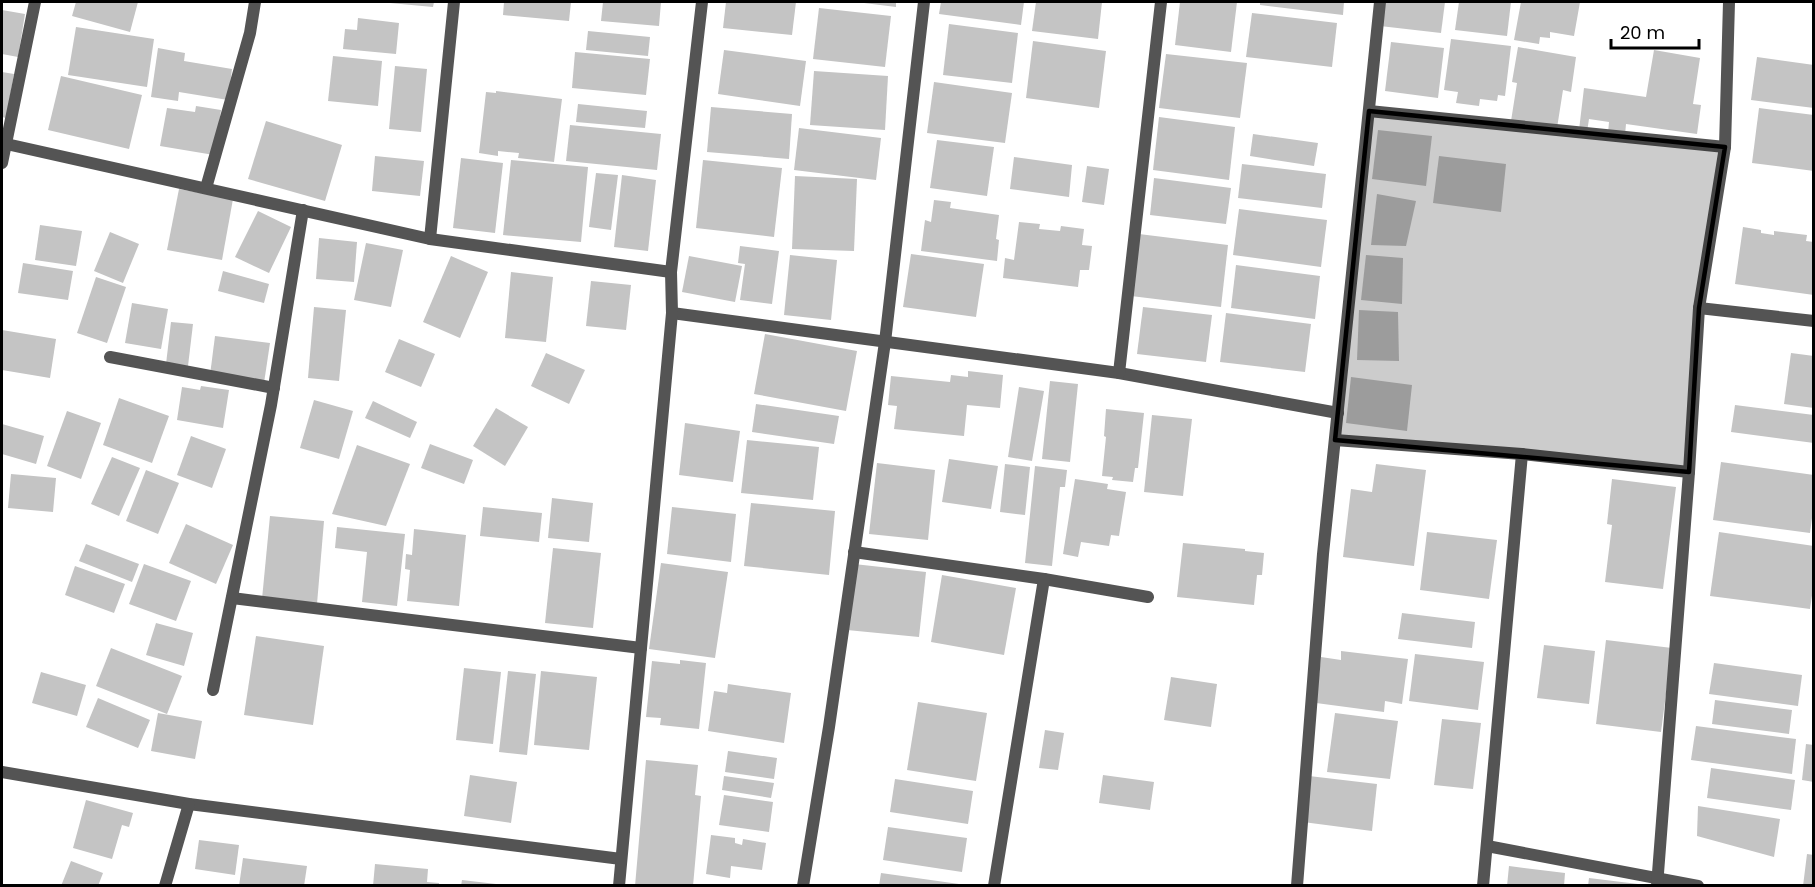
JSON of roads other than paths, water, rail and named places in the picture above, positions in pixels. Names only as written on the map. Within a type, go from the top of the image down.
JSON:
[{"type":"street","points":[[2,163],[4,143],[35,2]]},
{"type":"street","points":[[206,189],[250,33],[255,2]]},
{"type":"street","points":[[430,239],[454,2]]},
{"type":"street","points":[[619,885],[672,313],[671,272],[702,2]]},
{"type":"street","points":[[803,885],[831,715],[885,342],[924,2]]},
{"type":"street","points":[[1119,373],[1161,2]]},
{"type":"street","points":[[1297,885],[1323,554],[1380,2]]},
{"type":"street","points":[[1657,881],[1689,472],[1699,308],[1725,147],[1729,2]]},
{"type":"street","points":[[1369,111],[1725,147]]},
{"type":"street","points":[[4,143],[430,239],[671,272]]},
{"type":"street","points":[[213,690],[274,388],[303,210]]},
{"type":"street","points":[[1699,308],[1814,321]]},
{"type":"street","points":[[672,313],[1119,373],[1338,413]]},
{"type":"street","points":[[110,357],[274,388]]},
{"type":"street","points":[[1335,440],[1522,454],[1689,472]]},
{"type":"street","points":[[1483,885],[1522,454]]},
{"type":"street","points":[[854,552],[1044,579],[1148,597]]},
{"type":"street","points":[[994,885],[1044,579]]},
{"type":"street","points":[[232,598],[641,648]]},
{"type":"street","points":[[2,772],[189,804],[621,859]]},
{"type":"street","points":[[165,885],[189,804]]},
{"type":"street","points":[[1487,846],[1657,881],[1698,885]]}]
